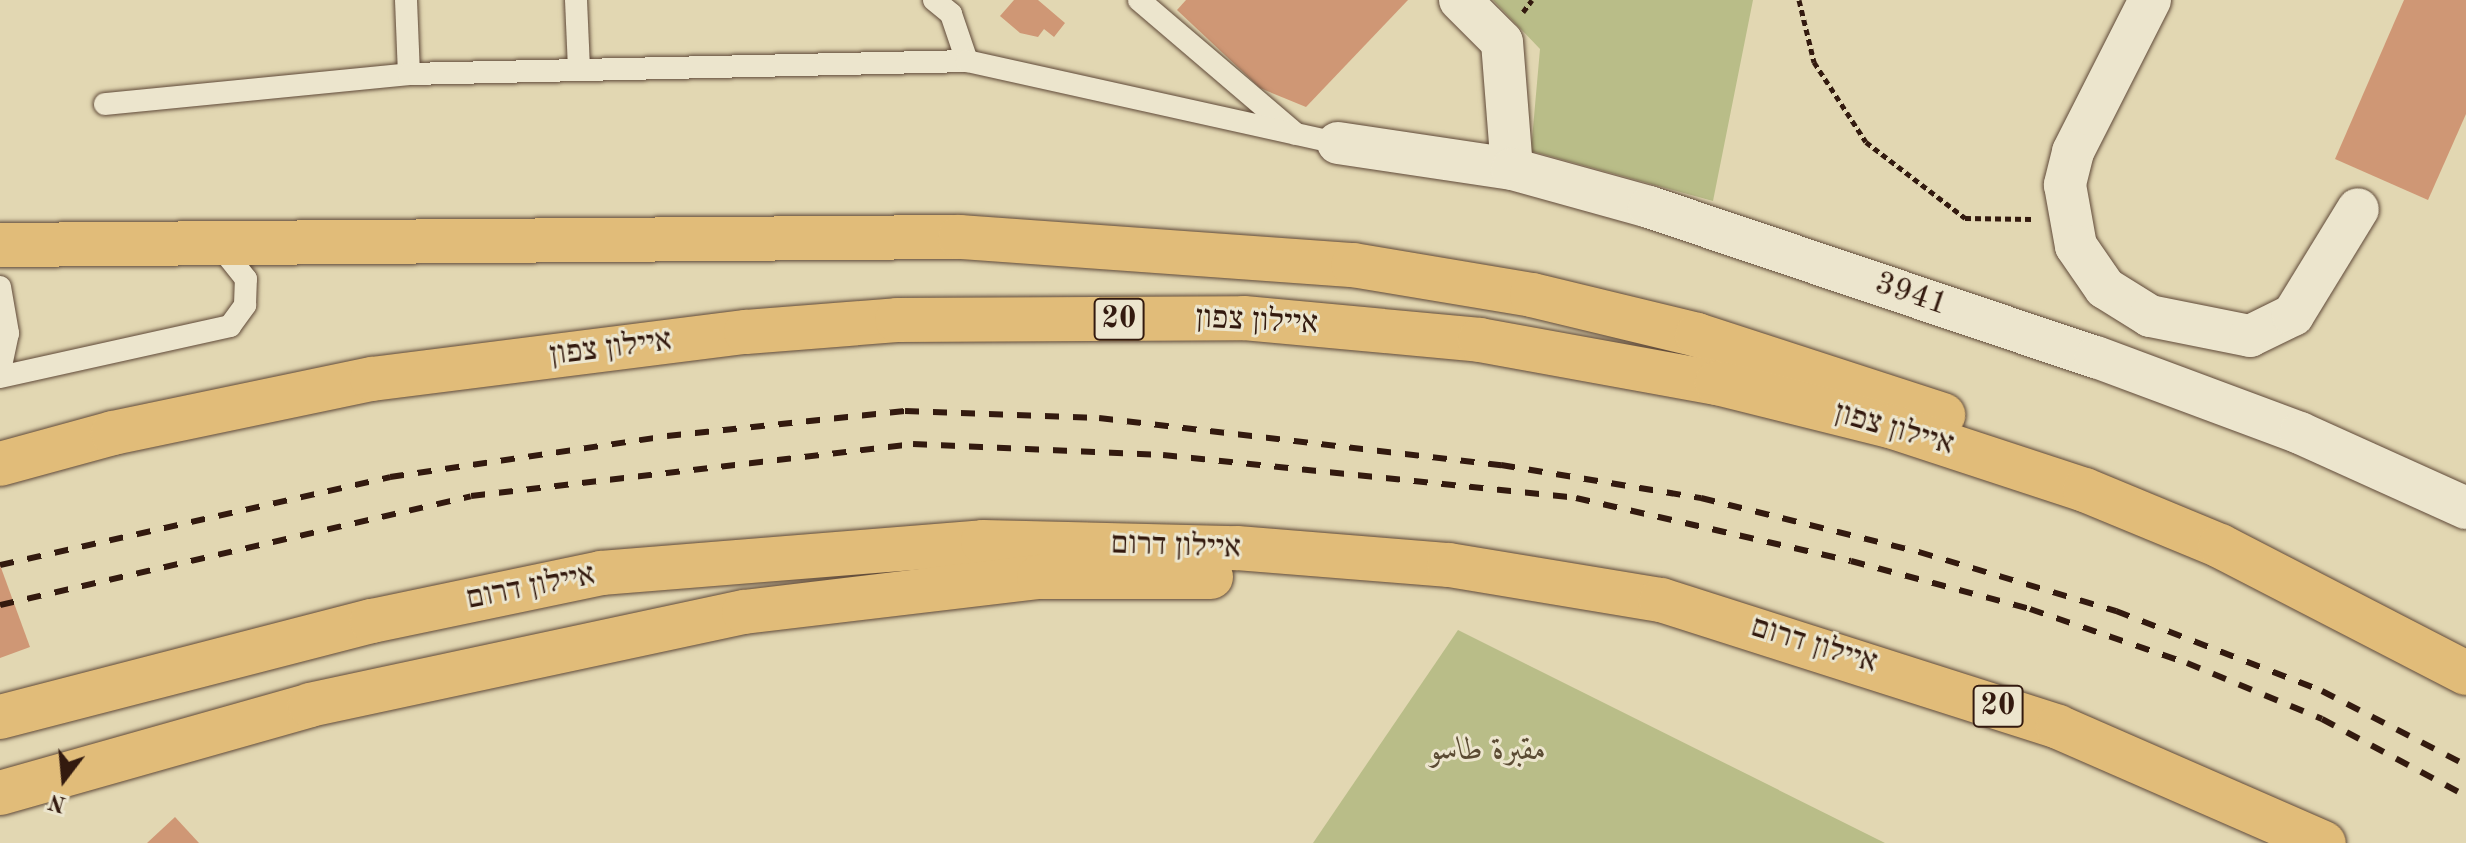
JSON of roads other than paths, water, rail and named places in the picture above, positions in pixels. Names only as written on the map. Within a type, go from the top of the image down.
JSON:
[{"type":"highway","points":[[0,245],[960,237],[1353,265],[1532,295],[1878,390],[2011,441],[2220,546]]},
{"type":"highway","name":"איילון צפון","points":[[0,464],[113,433],[372,379],[746,332],[897,320],[1244,318],[1480,340],[1717,383],[1905,431],[2085,490],[2220,546],[2466,673]]},
{"type":"highway","name":"איילון דרום","points":[[0,717],[510,592],[601,573],[787,554],[983,542],[1237,548],[1449,565],[1661,600],[2058,727],[2324,843]]},
{"type":"highway","points":[[0,793],[310,705],[543,650],[744,612],[1039,577],[1295,577],[1661,600]]},
{"type":"street","points":[[1460,0],[1502,42],[1512,169]]},
{"type":"street","points":[[2150,0],[2073,152],[2069,215],[2076,246],[2105,288],[2150,316],[2250,336],[2293,315],[2358,209]]},
{"type":"street","name":"3941","points":[[1338,143],[1512,169],[1649,207],[2096,357],[2300,433],[2466,508]]},
{"type":"lane","points":[[406,0],[409,74]]},
{"type":"lane","points":[[576,0],[579,68]]},
{"type":"lane","points":[[934,0],[951,14],[967,61]]},
{"type":"lane","points":[[1139,0],[1297,135]]},
{"type":"lane","points":[[105,104],[409,74],[967,61],[1338,143]]},
{"type":"lane","points":[[0,287],[8,333],[0,374],[230,326],[245,305],[246,279],[219,245]]},
{"type":"railway","points":[[0,565],[390,477],[667,436],[905,411],[1099,418],[1501,465],[1701,498],[1919,552],[2116,611],[2322,691],[2466,765]]},
{"type":"railway","points":[[0,605],[471,496],[913,444],[1163,455],[1576,498],[1851,561],[2030,609],[2187,663],[2322,719],[2466,796]]},
{"type":"park label","name":"مقبرة طاسو","points":[[1488,751]]}]
